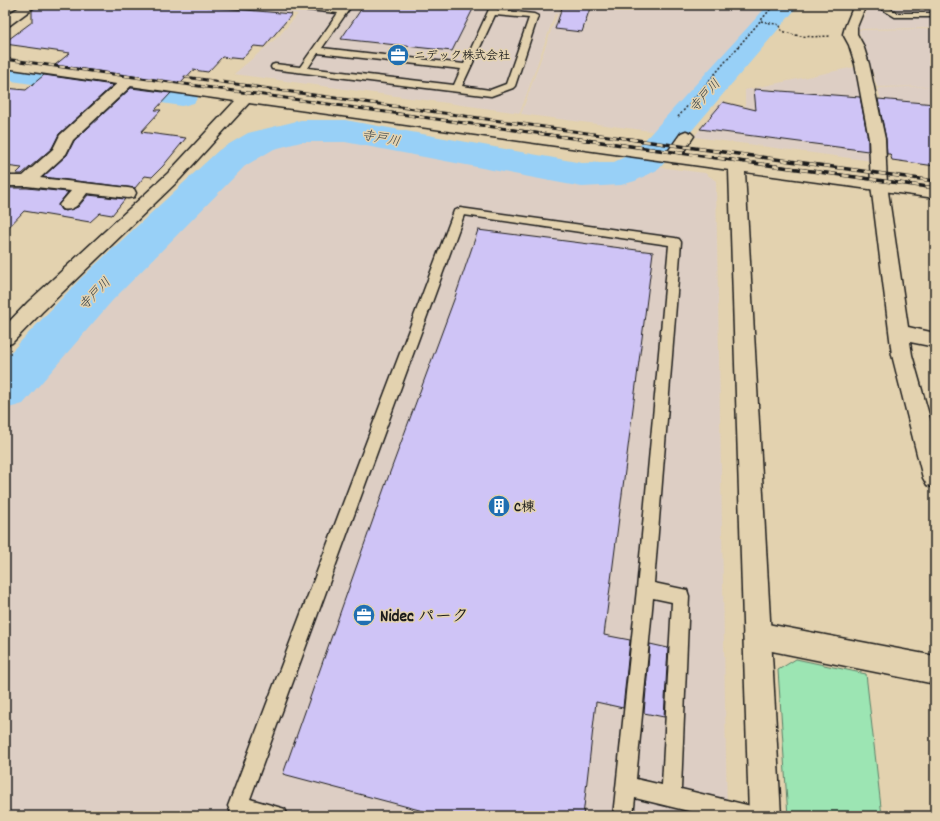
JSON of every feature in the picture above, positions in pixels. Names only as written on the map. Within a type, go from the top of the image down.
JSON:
[{"type":"street","points":[[5,22],[31,5]]},
{"type":"street","points":[[860,5],[851,27],[850,34],[856,45],[870,95],[877,140],[879,185],[902,355],[935,478]]},
{"type":"street","points":[[5,64],[666,157],[935,193]]},
{"type":"street","points":[[27,181],[60,151],[66,138],[127,82]]},
{"type":"street","points":[[5,338],[35,307],[174,176],[245,98]]},
{"type":"street","points":[[666,157],[686,136]]},
{"type":"street","points":[[737,166],[765,816]]},
{"type":"street","points":[[5,181],[27,181],[128,193]]},
{"type":"street","points":[[68,205],[83,188]]},
{"type":"street","points":[[900,333],[935,340]]},
{"type":"street","points":[[757,635],[935,670]]},
{"type":"lane","points":[[278,5],[346,8]]},
{"type":"lane","points":[[879,5],[895,16],[935,15]]},
{"type":"lane","points":[[302,70],[346,8]]},
{"type":"lane","points":[[275,67],[491,93],[510,86],[534,16],[494,8],[457,88]]},
{"type":"lane","points":[[316,50],[467,67]]},
{"type":"lane","points":[[278,816],[236,811],[460,211],[675,242],[645,589],[623,816]]},
{"type":"lane","points":[[645,589],[681,596],[671,797]]},
{"type":"lane","points":[[626,786],[751,816]]},
{"type":"path","points":[[676,120],[774,5]]},
{"type":"path","points":[[761,21],[780,25],[781,30],[788,34],[798,36],[810,37],[850,34]]},
{"type":"shaded area","points":[[203,5],[590,5],[585,17],[587,17],[591,5],[770,5],[658,132],[521,114],[557,14],[555,14],[520,113],[234,74],[279,36],[298,14]]},
{"type":"shaded area","points":[[868,5],[935,5],[935,28],[857,29],[868,9]]},
{"type":"shaded area","points":[[935,29],[935,86],[877,87],[866,50],[858,30]]},
{"type":"shaded area","points":[[859,66],[870,122],[872,161],[694,137],[721,101],[745,107],[745,90]]},
{"type":"shaded area","points":[[935,86],[935,140],[888,133],[878,88]]},
{"type":"shaded area","name":"Nidec パーク","points":[[338,139],[578,184],[610,185],[639,178],[658,167],[705,173],[716,181],[727,816],[5,816],[5,414],[72,338],[245,162],[282,143]]},
{"type":"green space","points":[[796,659],[866,674],[882,816],[788,816],[778,670]]},
{"type":"building","points":[[38,5],[188,5],[292,14],[264,47],[254,46],[242,59],[222,57],[208,72],[193,70],[181,83],[55,65],[70,53],[5,44],[5,42],[32,22],[32,10]]},
{"type":"building","points":[[364,5],[475,5],[452,51],[341,39]]},
{"type":"building","points":[[563,5],[591,5],[582,32],[555,29]]},
{"type":"building","points":[[44,75],[113,85],[59,134],[52,148],[22,174],[16,174],[22,168],[5,166],[5,88],[26,90]]},
{"type":"building","points":[[131,88],[171,93],[155,110],[161,110],[141,132],[186,138],[163,166],[152,177],[145,176],[135,188],[43,177],[67,155],[74,141]]},
{"type":"building","points":[[754,89],[860,97],[868,139],[868,151],[700,129],[723,102],[756,110]]},
{"type":"building","points":[[878,99],[935,104],[935,166],[892,160],[890,154],[887,154],[886,139]]},
{"type":"building","points":[[5,188],[27,188],[68,192],[58,205],[61,210],[66,211],[78,207],[88,195],[125,199],[112,215],[100,213],[90,222],[24,211],[5,231]]},
{"type":"building","name":"C棟","points":[[478,230],[653,252],[604,635],[630,640],[623,708],[596,702],[583,816],[442,816],[283,774],[386,483],[455,297]]},
{"type":"building","points":[[650,644],[668,648],[664,717],[644,713]]},
{"type":"waterway","name":"寺戸川","points":[[5,390],[96,290],[232,158],[261,141],[301,131],[345,131],[582,175],[621,173],[646,161],[784,5]]},
{"type":"waterway","points":[[5,70],[182,96]]},
{"type":"railway","points":[[5,59],[586,140]]},
{"type":"railway","points":[[185,77],[637,140]]},
{"type":"railway","points":[[579,139],[935,188]]},
{"type":"railway","points":[[629,139],[935,181]]},
{"type":"place","name":"ニデック株式会社","points":[[398,55]]},
{"type":"place","name":"C棟","points":[[499,506]]},
{"type":"place","name":"Nidec パーク","points":[[364,615]]}]
